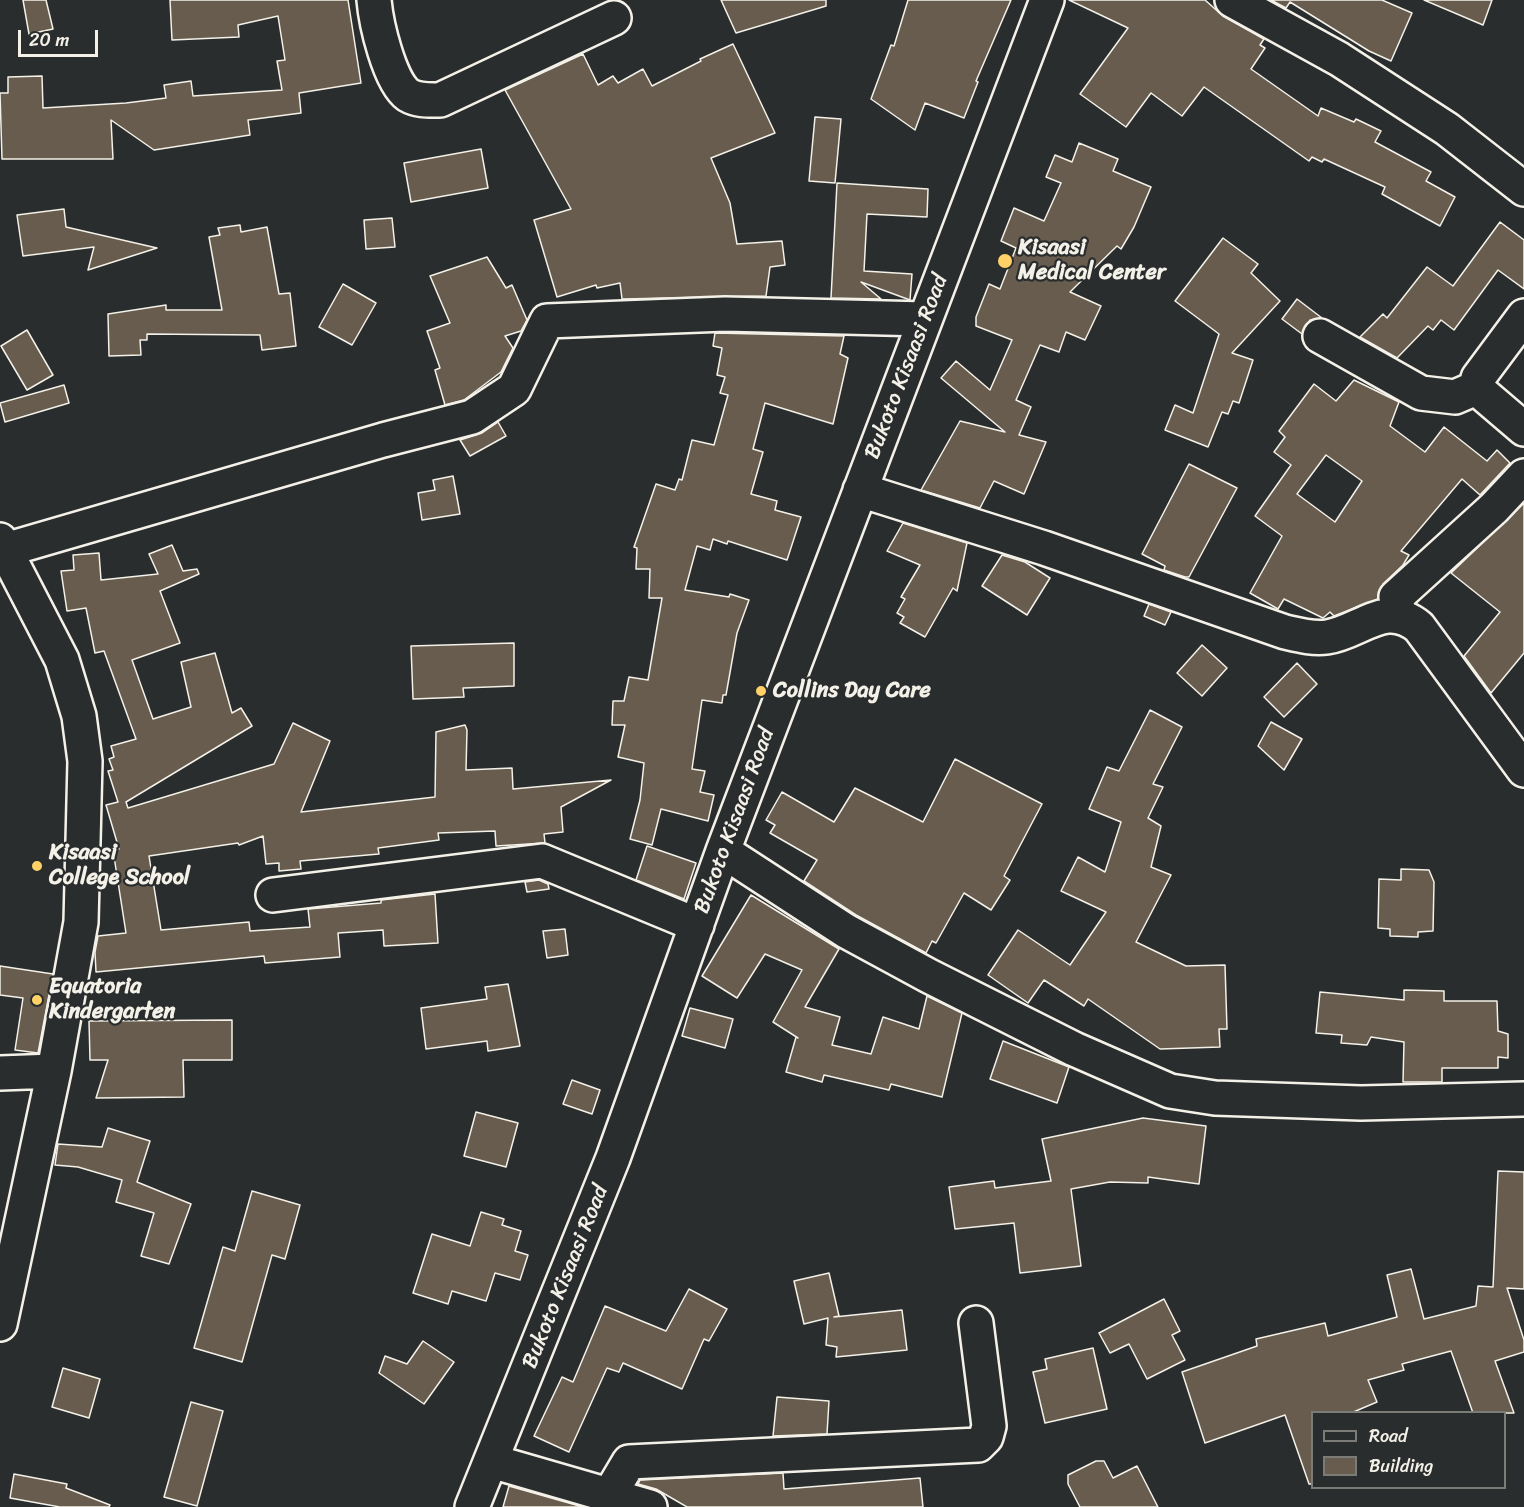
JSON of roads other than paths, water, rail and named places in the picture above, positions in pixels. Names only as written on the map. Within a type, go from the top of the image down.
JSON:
[{"type":"street","points":[[374,0],[384,48],[398,82],[408,95],[422,100],[440,100],[614,18]]},
{"type":"street","name":"Bukoto Kisaasi Road","points":[[472,1507],[613,1158],[723,851],[1047,0]]},
{"type":"street","points":[[1232,0],[1338,59],[1447,129],[1524,189]]},
{"type":"street","points":[[0,1324],[54,1071],[81,922],[85,761],[79,716],[62,660],[2,545],[471,417],[514,389],[547,321],[725,314],[925,319]]},
{"type":"street","points":[[1476,388],[1478,378],[1524,316]]},
{"type":"street","points":[[1320,336],[1421,393],[1455,397],[1476,388]]},
{"type":"street","points":[[1476,388],[1524,429]]},
{"type":"street","points":[[1399,615],[1396,597],[1494,508],[1524,476]]},
{"type":"street","points":[[860,490],[1044,548],[1285,632],[1310,637],[1328,636],[1381,616],[1399,615],[1409,619],[1419,627],[1524,770]]},
{"type":"street","points":[[723,851],[846,931],[929,976],[1074,1049],[1170,1091],[1215,1098],[1361,1103],[1524,1099]]},
{"type":"street","points":[[273,895],[542,861],[697,925]]},
{"type":"street","points":[[0,1073],[54,1071]]},
{"type":"street","points":[[610,1494],[629,1462],[978,1445],[986,1437],[989,1426],[976,1323]]},
{"type":"street","points":[[491,1461],[650,1507]]},
{"type":"place","name":"Kisaasi Medical Center","points":[[1005,261]]},
{"type":"place","name":"Collins Day Care","points":[[761,691]]},
{"type":"place","name":"Kisaasi College School","points":[[37,866]]},
{"type":"place","name":"Equatoria Kindergarten","points":[[37,1000]]}]
